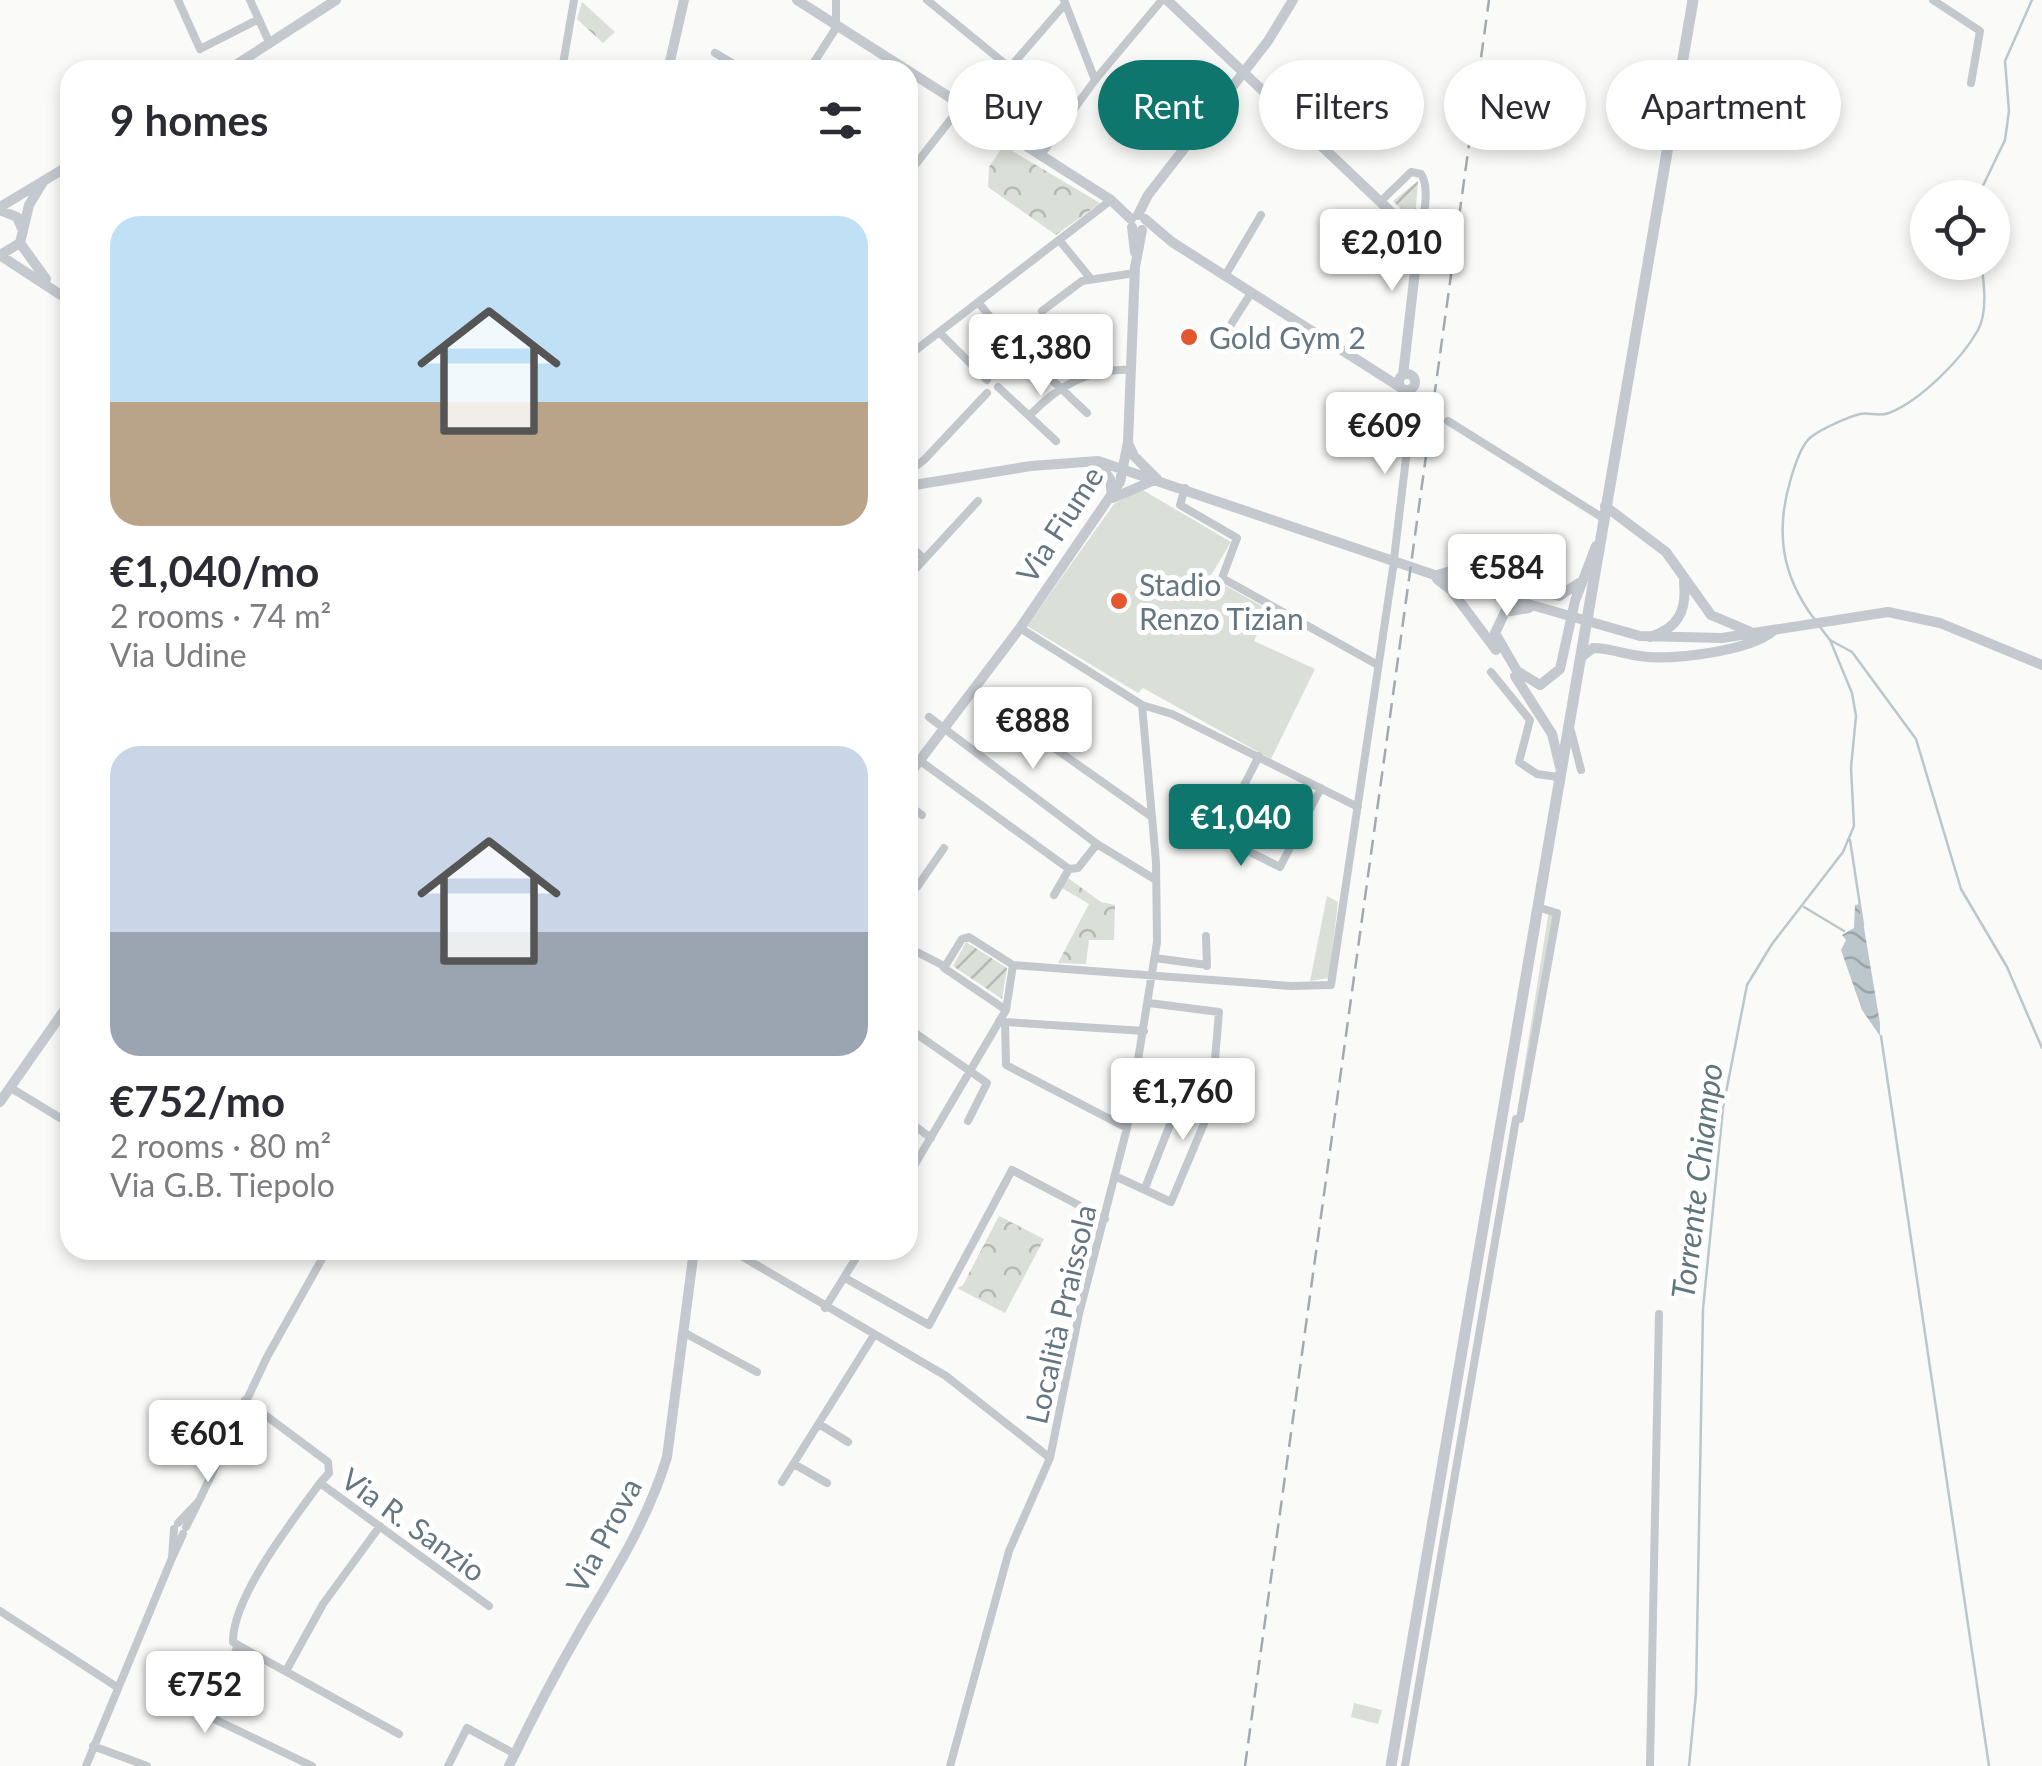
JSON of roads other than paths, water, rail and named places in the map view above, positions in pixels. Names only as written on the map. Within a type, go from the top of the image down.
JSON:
[{"type":"main road","points":[[244,60],[336,0]]},
{"type":"main road","points":[[670,60],[684,0]]},
{"type":"main road","points":[[797,0],[893,60]]},
{"type":"main road","points":[[1033,150],[1378,375],[1405,381],[1417,254],[1414,238],[1165,0]]},
{"type":"main road","points":[[1138,254],[1139,221],[1151,191],[1293,0]]},
{"type":"main road","points":[[1391,1766],[1693,0]]},
{"type":"main road","points":[[918,76],[948,96]]},
{"type":"main road","points":[[0,209],[60,171]]},
{"type":"main road","points":[[0,255],[12,252],[22,237],[29,205],[42,182]]},
{"type":"main road","points":[[1139,221],[1151,191]]},
{"type":"main road","points":[[0,209],[17,217],[31,264],[60,291]]},
{"type":"main road","name":"Via Fiume","points":[[919,760],[1020,628],[1112,498],[1125,469],[1139,221]]},
{"type":"main road","points":[[0,255],[60,293]]},
{"type":"main road","points":[[918,484],[1031,466],[1098,461],[1120,456],[1128,442]]},
{"type":"main road","points":[[1128,442],[1134,456],[1156,480]]},
{"type":"main road","points":[[1098,461],[1479,590],[1647,638],[1705,640],[1888,612],[1917,615],[2042,665]]},
{"type":"main road","points":[[1098,461],[1106,470],[1112,498],[1156,480]]},
{"type":"main road","points":[[1602,523],[1622,522],[1666,552],[1711,614],[1754,633]]},
{"type":"main road","points":[[1602,523],[1622,522]]},
{"type":"main road","points":[[1550,611],[1509,610],[1499,618],[1495,633],[1517,671],[1540,686],[1560,670],[1602,523]]},
{"type":"main road","points":[[1438,575],[1461,568],[1559,596],[1573,591],[1585,574]]},
{"type":"main road","points":[[1421,570],[1446,584],[1547,726],[1559,773]]},
{"type":"main road","points":[[1647,638],[1670,629],[1681,616],[1684,581]]},
{"type":"main road","points":[[1465,608],[1479,590]]},
{"type":"main road","points":[[1705,640],[1713,631],[1711,614]]},
{"type":"main road","points":[[1578,664],[1593,648],[1662,657],[1745,646],[1775,630]]},
{"type":"main road","points":[[0,1102],[60,1017]]},
{"type":"main road","name":"Via Prova","points":[[509,1766],[654,1499],[667,1457],[693,1260]]},
{"type":"street","points":[[178,0],[200,48],[259,19]]},
{"type":"street","points":[[250,0],[270,44]]},
{"type":"street","points":[[564,60],[574,0]]},
{"type":"street","points":[[814,60],[837,24],[836,0]]},
{"type":"street","points":[[927,0],[999,60]]},
{"type":"street","points":[[1041,155],[1094,80],[1165,0]]},
{"type":"street","points":[[1933,0],[1974,22],[1980,30],[1971,83]]},
{"type":"street","points":[[1016,60],[1064,2],[1094,80]]},
{"type":"street","points":[[715,53],[727,60]]},
{"type":"street","points":[[918,156],[948,127]]},
{"type":"street","points":[[1380,202],[1411,172],[1421,174],[1426,183],[1420,228],[1414,238]]},
{"type":"street","points":[[918,347],[1112,201]]},
{"type":"street","points":[[1225,276],[1261,215]]},
{"type":"street","points":[[1060,240],[1091,279]]},
{"type":"street","points":[[1042,311],[1082,281],[1135,273]]},
{"type":"street","points":[[1230,326],[1251,293]]},
{"type":"street","points":[[978,302],[995,323]]},
{"type":"street","points":[[939,332],[986,380]]},
{"type":"street","points":[[1032,361],[1087,413]]},
{"type":"street","points":[[1030,415],[1061,387],[1112,369],[1131,370]]},
{"type":"street","points":[[944,966],[965,937],[1012,965],[1324,987],[1334,980],[1408,445],[1405,381]]},
{"type":"street","points":[[998,386],[1056,441]]},
{"type":"street","points":[[918,464],[987,394]]},
{"type":"street","points":[[1448,421],[1602,523]]},
{"type":"street","points":[[1185,488],[1180,505],[1237,538],[1222,578],[1376,664]]},
{"type":"street","points":[[918,566],[978,501]]},
{"type":"street","points":[[918,553],[924,559]]},
{"type":"street","points":[[1020,628],[1142,705],[1172,714],[1358,807]]},
{"type":"street","points":[[1491,672],[1530,720],[1518,755],[1521,765],[1537,774],[1559,773]]},
{"type":"street","points":[[972,690],[1144,816],[1152,817]]},
{"type":"street","name":"Località Praissola","points":[[950,1766],[1009,1551],[1050,1458],[1079,1314],[1127,1128],[1155,958],[1156,880],[1142,705]]},
{"type":"street","points":[[929,717],[1098,844],[1156,880]]},
{"type":"street","points":[[1568,722],[1581,770]]},
{"type":"street","points":[[1259,756],[1219,834],[1224,839],[1280,867],[1320,788]]},
{"type":"street","points":[[919,760],[1069,868],[1078,868],[1098,844]]},
{"type":"street","points":[[918,813],[922,816]]},
{"type":"street","points":[[918,886],[944,848]]},
{"type":"street","points":[[1054,895],[1069,868]]},
{"type":"street","points":[[1501,1116],[1520,1119],[1557,913],[1537,907]]},
{"type":"street","points":[[1206,936],[1208,980]]},
{"type":"street","points":[[918,953],[1006,1010]]},
{"type":"street","points":[[1155,958],[1207,965]]},
{"type":"street","points":[[918,1159],[1002,1022],[1012,965]]},
{"type":"street","points":[[1117,1177],[1171,1202],[1211,1107],[1220,1014],[1213,1008],[1149,1003]]},
{"type":"street","points":[[1002,1022],[1144,1032]]},
{"type":"street","points":[[1002,1022],[1006,1065],[1127,1128]]},
{"type":"street","points":[[918,1035],[987,1084],[968,1122]]},
{"type":"street","points":[[1145,1188],[1171,1122],[1175,1086]]},
{"type":"street","points":[[11,1088],[60,1118]]},
{"type":"street","points":[[1405,1766],[1516,1119]]},
{"type":"street","points":[[918,1128],[931,1138]]},
{"type":"street","points":[[845,1278],[929,1325],[1012,1170],[1105,1219]]},
{"type":"street","points":[[86,1766],[172,1558],[180,1528],[198,1501],[246,1400],[322,1260]]},
{"type":"street","points":[[747,1260],[946,1376],[1050,1458]]},
{"type":"street","points":[[825,1308],[855,1260]]},
{"type":"street","points":[[1650,1766],[1660,1314]]},
{"type":"street","points":[[683,1332],[758,1372]]},
{"type":"street","points":[[782,1482],[874,1335]]},
{"type":"street","name":"Via R. Sanzio","points":[[246,1400],[328,1462],[329,1472],[320,1483],[488,1606]]},
{"type":"street","points":[[819,1424],[848,1442]]},
{"type":"street","points":[[794,1464],[827,1483]]},
{"type":"street","points":[[320,1483],[264,1561],[234,1629],[233,1642],[399,1734]]},
{"type":"street","points":[[286,1671],[322,1604],[380,1526]]},
{"type":"street","points":[[0,1612],[117,1687]]},
{"type":"street","points":[[238,1645],[210,1717],[312,1766]]},
{"type":"street","points":[[448,1766],[467,1728],[515,1754]]},
{"type":"street","points":[[93,1746],[147,1766]]},
{"type":"water","points":[[1860,904],[1880,1036],[1862,1010],[1841,950],[1846,940],[1842,935],[1854,928],[1855,905]]},
{"type":"waterway","points":[[1986,180],[2005,140],[2009,111],[2005,61],[2032,0]]},
{"type":"waterway","points":[[1815,620],[1795,586],[1784,552],[1783,516],[1799,456],[1807,441],[1821,430],[1860,414],[1885,414],[1901,407],[1951,366],[1981,323],[1983,280]]},
{"type":"waterway","points":[[1820,627],[1830,640],[1852,652],[1916,739],[1961,889],[2007,967],[2042,1048]]},
{"type":"waterway","name":"Torrente Chiampo","points":[[1689,1766],[1696,1693],[1703,1309],[1723,1108],[1747,985],[1772,944],[1843,852],[1854,826],[1851,768],[1856,716],[1852,693],[1830,640]]},
{"type":"waterway","points":[[1850,840],[1863,925]]},
{"type":"waterway","points":[[1804,907],[1844,931]]},
{"type":"waterway","points":[[1881,1036],[1989,1766]]},
{"type":"railway","points":[[1245,1766],[1489,0]]},
{"type":"place","name":"Gold Gym 2","points":[[1189,337]]},
{"type":"place","name":"Stadio Renzo Tizian","points":[[1119,601]]}]
